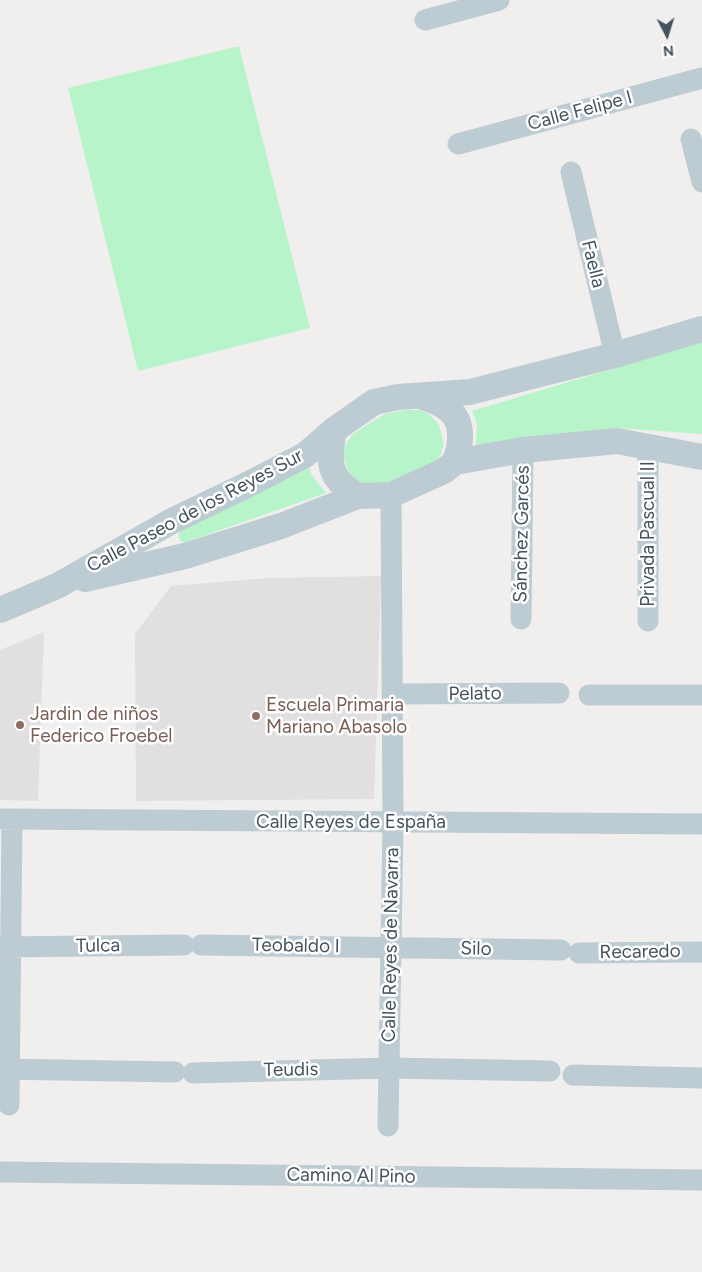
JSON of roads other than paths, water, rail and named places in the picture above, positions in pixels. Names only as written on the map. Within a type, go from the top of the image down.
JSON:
[{"type":"street","points":[[425,20],[499,0]]},
{"type":"street","name":"Calle Felipe I","points":[[458,144],[702,78]]},
{"type":"street","points":[[691,139],[702,182]]},
{"type":"street","name":"Faella","points":[[571,172],[615,355]]},
{"type":"street","name":"Calle Paseo de los Reyes Sur","points":[[57,586],[172,520],[305,455],[334,430],[374,402],[470,392],[615,355],[702,329]]},
{"type":"street","points":[[423,397],[448,407],[456,417],[460,433],[459,448],[455,462]]},
{"type":"street","points":[[334,430],[330,454],[331,466],[343,485],[358,496]]},
{"type":"street","points":[[0,610],[57,586],[185,556],[281,526],[358,496],[391,495],[444,471],[455,462],[523,450],[617,441],[702,457]]},
{"type":"street","name":"Privada Pascual II","points":[[648,447],[648,621]]},
{"type":"street","name":"Sánchez Garcés","points":[[521,619],[523,450]]},
{"type":"street","name":"Calle Reyes de Navarra","points":[[388,1126],[393,822],[391,495]]},
{"type":"street","name":"Pelato","points":[[392,694],[559,693]]},
{"type":"street","points":[[590,695],[702,695]]},
{"type":"street","points":[[6,819],[5,1069],[9,1105]]},
{"type":"street","name":"Calle Reyes de España","points":[[6,819],[702,824]]},
{"type":"street","name":"Tulca","points":[[6,947],[193,945]]},
{"type":"street","name":"Teobaldo I","points":[[193,945],[391,947]]},
{"type":"street","name":"Silo","points":[[391,947],[570,952]]},
{"type":"street","name":"Recaredo","points":[[570,952],[702,952]]},
{"type":"street","name":"Teudis","points":[[5,1069],[184,1072],[389,1068],[550,1071]]},
{"type":"street","points":[[573,1074],[702,1078]]},
{"type":"street","name":"Camino Al Pino","points":[[0,1172],[702,1180]]},
{"type":"place","name":"Escuela Primaria Mariano Abasolo","points":[[256,716]]},
{"type":"place","name":"Jardin de niños Federico Froebel","points":[[20,725]]}]
